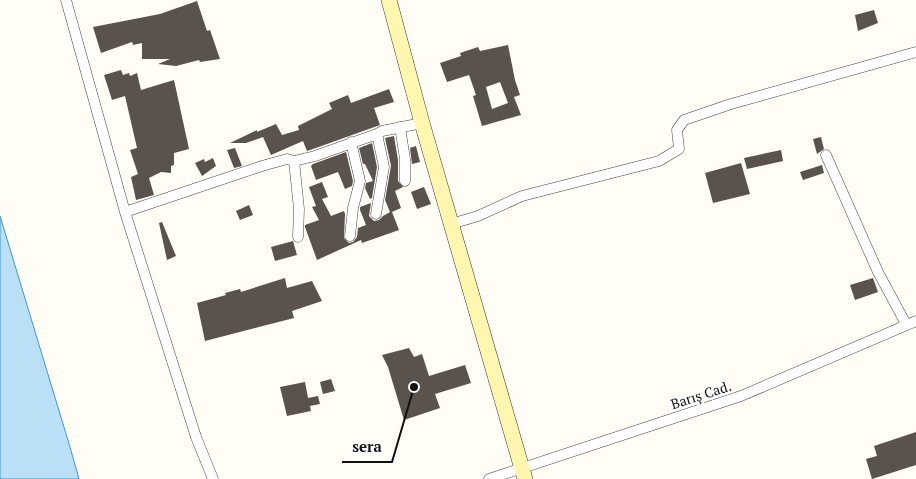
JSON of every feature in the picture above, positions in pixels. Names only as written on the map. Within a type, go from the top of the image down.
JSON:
[{"type":"main road","points":[[389,0],[422,123],[523,473]]},
{"type":"street","points":[[66,0],[125,212],[196,437],[213,479]]},
{"type":"street","points":[[451,224],[478,216],[522,196],[659,161],[679,149],[677,130],[684,120],[731,104],[916,52]]},
{"type":"street","points":[[125,212],[262,166],[287,159],[294,160],[315,156],[382,131],[422,123]]},
{"type":"street","points":[[400,127],[405,159],[405,181]]},
{"type":"street","points":[[376,214],[384,168],[377,134]]},
{"type":"street","points":[[350,236],[353,208],[360,181],[351,142]]},
{"type":"street","points":[[826,155],[878,272],[911,323]]},
{"type":"street","points":[[294,160],[299,209],[298,237]]},
{"type":"street","name":"Barış Cad.","points":[[488,479],[523,473],[741,396],[911,323]]},
{"type":"water","points":[[0,216],[70,447],[79,479],[0,479]]},
{"type":"building","points":[[197,1],[207,31],[210,30],[220,59],[200,62],[199,60],[176,66],[158,64],[170,59],[142,59],[142,43],[133,45],[132,42],[101,53],[93,27],[160,14]]},
{"type":"building","points":[[874,10],[878,23],[858,31],[855,15]]},
{"type":"building","points":[[508,45],[520,95],[514,97],[521,115],[482,126],[473,96],[476,95],[469,75],[447,82],[440,63],[461,56],[460,53],[478,47],[480,51]],"holes":[[[500,82],[508,103],[492,109],[486,87]]]},
{"type":"building","points":[[121,70],[123,75],[129,73],[130,76],[137,73],[141,90],[174,80],[189,149],[174,153],[174,165],[171,166],[171,173],[161,172],[149,178],[154,195],[136,200],[131,177],[138,174],[130,150],[137,148],[125,96],[112,100],[104,75]]},
{"type":"building","points":[[389,89],[394,102],[374,108],[380,125],[313,149],[307,151],[303,141],[271,155],[263,137],[246,143],[230,143],[257,130],[257,132],[276,124],[282,135],[299,130],[298,126],[332,109],[329,103],[348,95],[351,103]]},
{"type":"building","points":[[394,136],[398,160],[398,181],[403,187],[395,191],[401,208],[392,212],[399,230],[362,243],[361,240],[317,260],[305,227],[305,225],[319,220],[312,207],[316,206],[309,187],[322,182],[328,197],[322,199],[331,216],[344,211],[344,238],[349,243],[353,242],[357,237],[358,228],[366,225],[360,207],[371,203],[369,216],[374,221],[379,220],[390,212],[385,200],[391,166],[385,138]]},
{"type":"building","points":[[821,137],[824,149],[817,154],[813,139]]},
{"type":"building","points":[[372,143],[377,167],[372,198],[370,199],[365,188],[366,183],[373,181],[365,164],[363,164],[359,148]]},
{"type":"building","points":[[416,146],[420,162],[412,164],[410,148]]},
{"type":"building","points":[[235,148],[242,166],[234,168],[227,150]]},
{"type":"building","points":[[781,150],[783,161],[747,169],[744,158]]},
{"type":"building","points":[[346,152],[353,181],[352,186],[345,189],[338,172],[316,180],[311,166],[313,164]]},
{"type":"building","points":[[213,158],[216,166],[202,176],[195,163],[204,159],[205,162]]},
{"type":"building","points":[[741,163],[750,194],[713,203],[705,173]]},
{"type":"building","points":[[822,165],[824,173],[803,180],[800,172]]},
{"type":"building","points":[[424,187],[431,204],[417,209],[411,192]]},
{"type":"building","points":[[249,205],[253,215],[240,220],[236,211]]},
{"type":"building","points":[[162,222],[176,256],[167,260],[159,223]]},
{"type":"building","points":[[293,241],[297,255],[275,261],[271,247]]},
{"type":"building","points":[[285,278],[287,288],[312,281],[322,301],[292,311],[294,318],[205,341],[197,303],[226,295],[225,293],[240,289],[241,292]]},
{"type":"building","points":[[873,278],[878,292],[855,300],[850,285]]},
{"type":"building","points":[[409,348],[414,357],[422,354],[429,376],[465,365],[471,383],[435,394],[440,408],[404,420],[388,367],[382,355]]},
{"type":"building","points":[[331,379],[335,391],[323,394],[320,382]]},
{"type":"building","points":[[305,382],[308,398],[318,396],[320,404],[310,406],[311,411],[287,416],[280,387]]},
{"type":"building","points":[[916,432],[916,465],[872,479],[866,459],[877,456],[874,446]]},
{"type":"place","name":"sera","points":[[414,387]]}]
